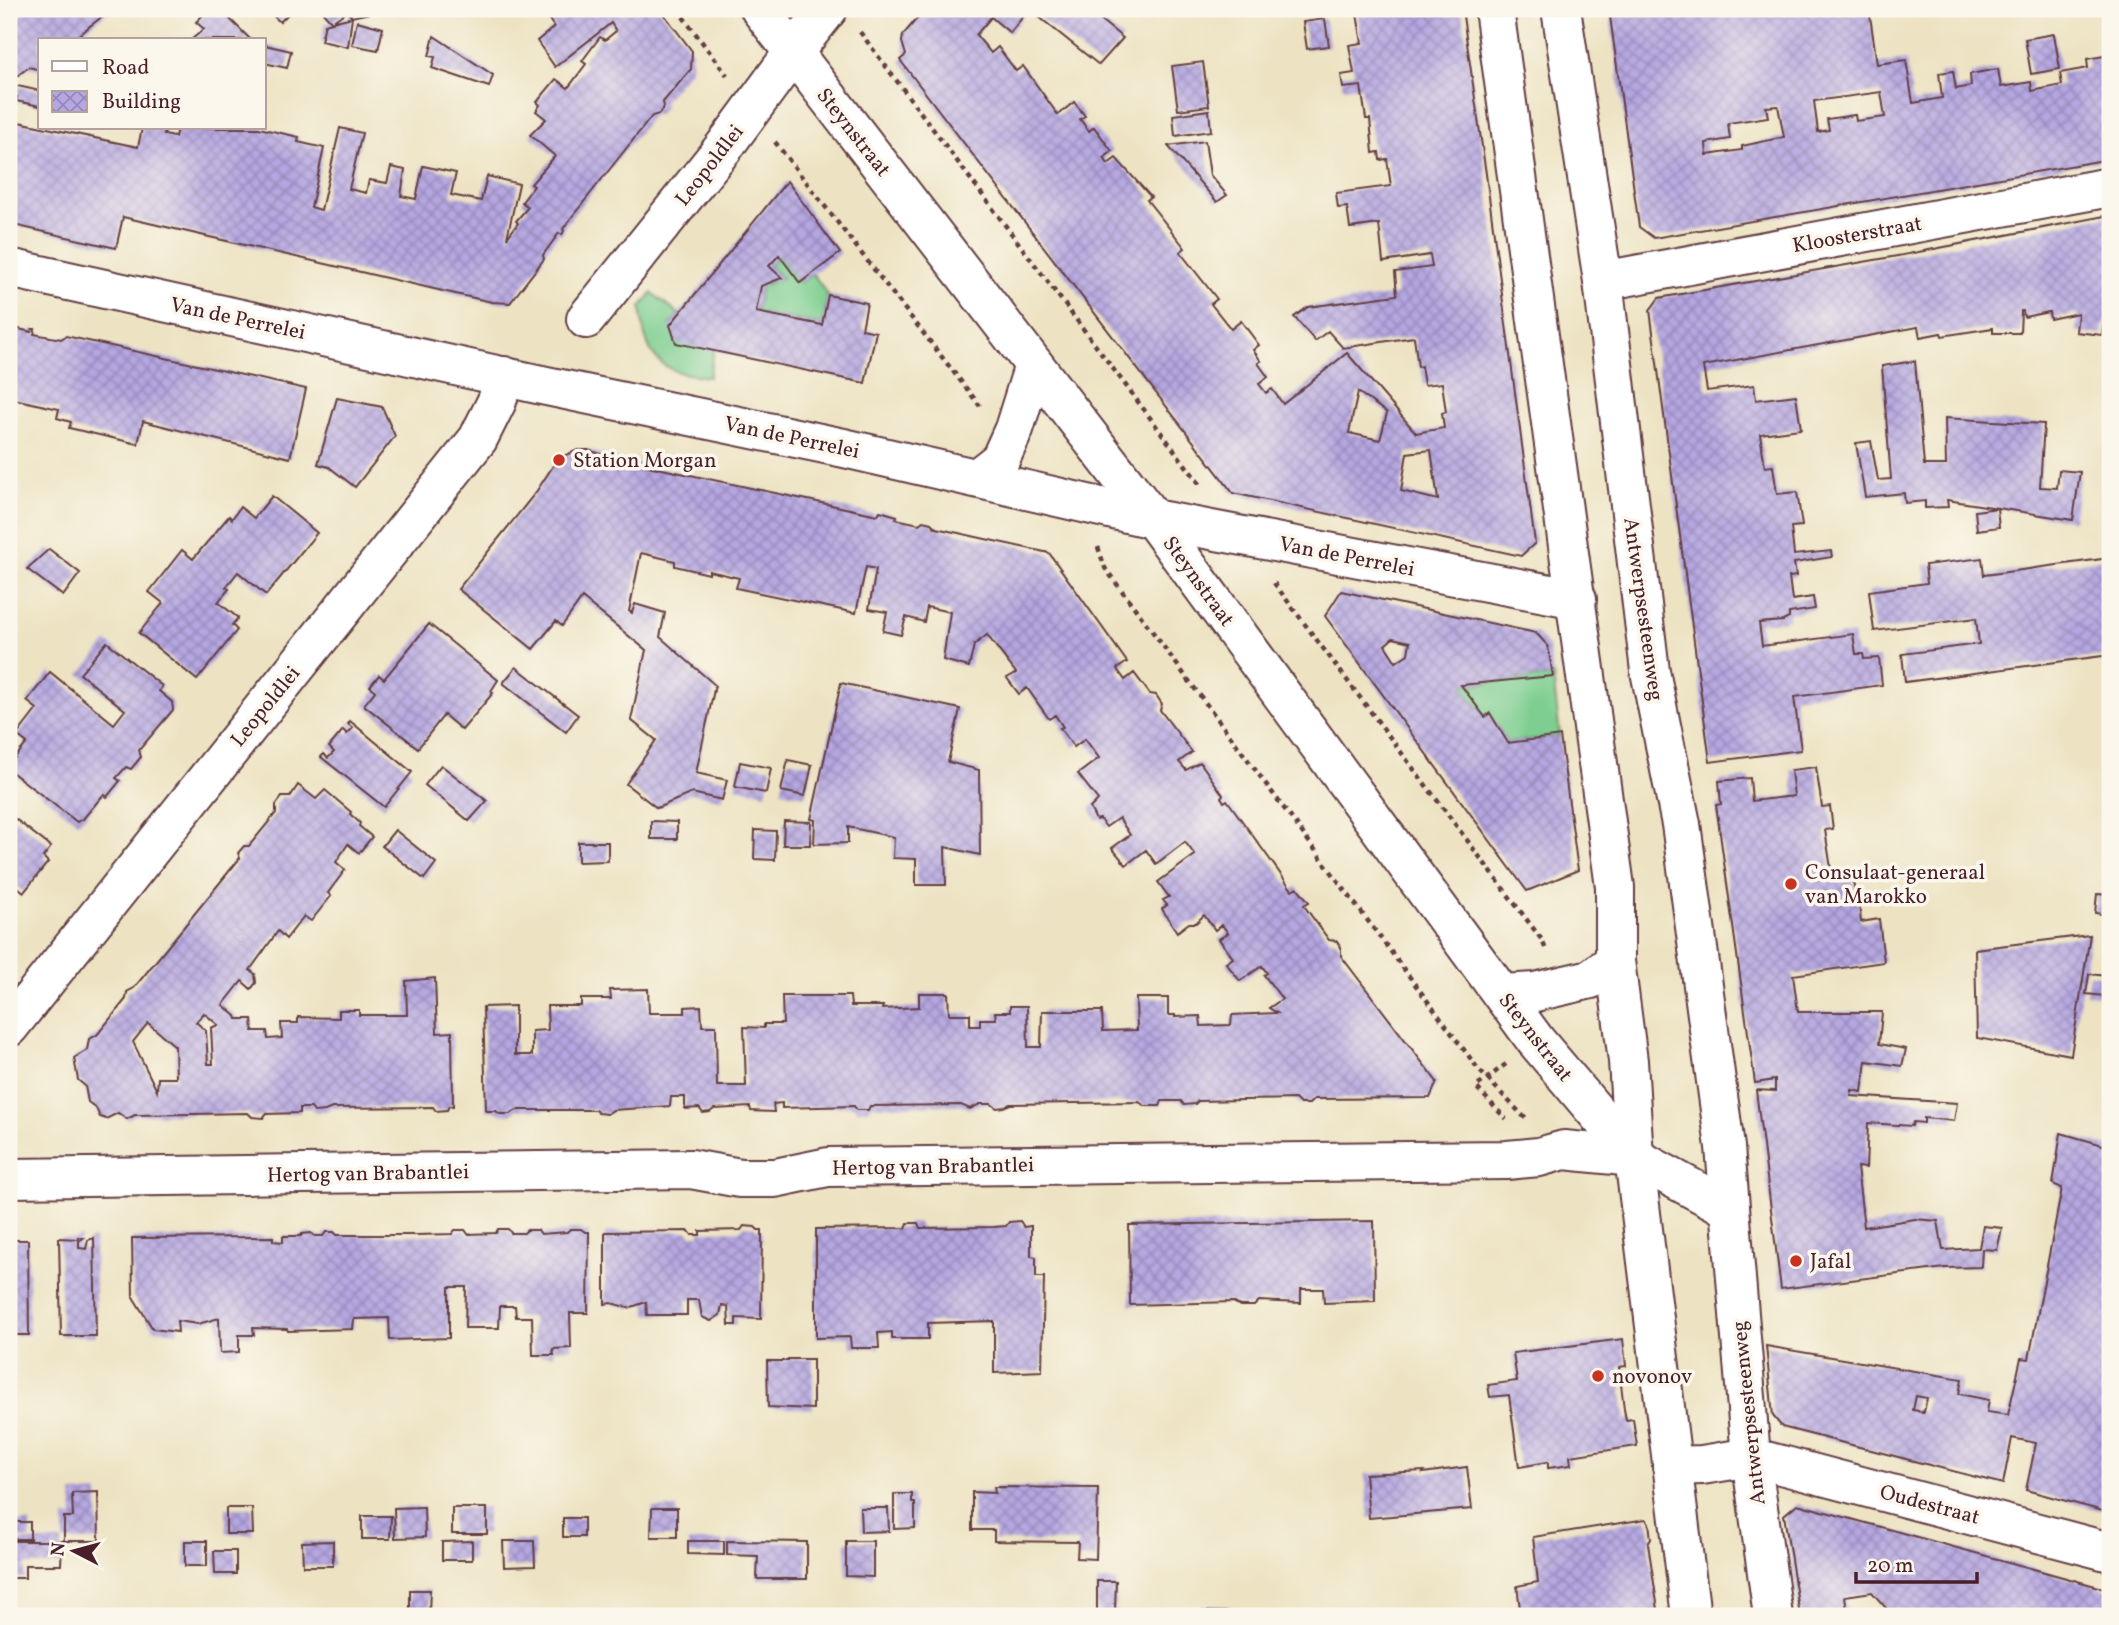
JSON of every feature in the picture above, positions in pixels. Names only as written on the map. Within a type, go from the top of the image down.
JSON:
[{"type":"street","name":"Steynstraat","points":[[760,9],[1153,519],[1536,1041],[1634,1157]]},
{"type":"street","name":"Leopoldlei","points":[[586,320],[828,9]]},
{"type":"street","points":[[1494,9],[1615,887],[1615,961],[1628,1061],[1634,1157],[1691,1616]]},
{"type":"street","name":"Antwerpsesteenweg","points":[[1561,9],[1603,281],[1650,671],[1681,824],[1725,1147],[1751,1457],[1773,1616]]},
{"type":"street","name":"Kloosterstraat","points":[[1603,281],[2110,187]]},
{"type":"street","name":"Van de Perrelei","points":[[9,268],[978,478],[1153,519],[1577,599]]},
{"type":"street","points":[[978,478],[1000,460],[1014,429],[1034,365]]},
{"type":"street","name":"Leopoldlei","points":[[9,1027],[478,439],[497,401],[504,376]]},
{"type":"street","points":[[1502,994],[1535,992],[1591,979],[1615,961]]},
{"type":"street","points":[[1560,1151],[1575,1120],[1571,1083]]},
{"type":"street","name":"Hertog van Brabantlei","points":[[9,1178],[691,1168],[740,1178],[775,1178],[828,1167],[1507,1160],[1539,1157],[1560,1151],[1634,1157]]},
{"type":"street","points":[[1634,1157],[1730,1209]]},
{"type":"street","points":[[1672,1466],[1702,1465],[1751,1457]]},
{"type":"street","name":"Oudestraat","points":[[1751,1457],[2110,1552]]},
{"type":"path","points":[[677,9],[978,405],[1014,429]]},
{"type":"path","points":[[1072,500],[1091,527],[1105,568],[1479,1070],[1560,1151]]},
{"type":"green space","points":[[779,255],[800,283],[813,274],[828,295],[822,325],[756,312],[761,286],[782,278],[769,266]]},
{"type":"green space","points":[[652,293],[679,314],[670,325],[714,350],[709,377],[675,371],[663,364],[651,351],[647,343],[641,307]]},
{"type":"green space","points":[[1553,676],[1560,736],[1508,743],[1489,714],[1485,717],[1461,685]]},
{"type":"building","points":[[9,9],[112,9],[75,38],[38,38],[38,69],[29,67],[9,82]]},
{"type":"building","points":[[209,9],[220,9],[249,38],[193,38],[204,29],[196,22]]},
{"type":"building","points":[[266,9],[293,9],[280,22]]},
{"type":"building","points":[[320,9],[383,10],[352,17],[347,11],[332,22]]},
{"type":"building","points":[[542,9],[660,9],[692,51],[691,69],[663,102],[664,107],[659,114],[652,116],[571,218],[562,235],[559,233],[543,255],[544,259],[510,303],[460,295],[123,217],[116,248],[9,224],[9,120],[38,126],[38,130],[57,130],[138,147],[142,130],[165,130],[164,135],[175,137],[177,130],[266,130],[299,137],[298,142],[324,148],[311,207],[321,210],[340,128],[362,133],[349,189],[366,193],[369,180],[387,183],[391,167],[405,170],[401,196],[416,199],[423,166],[456,173],[451,195],[481,201],[487,176],[519,184],[507,238],[528,207],[522,202],[534,186],[531,184],[555,156],[530,135],[546,119],[536,111],[540,105],[537,102],[556,79],[568,88],[586,64],[582,61],[600,37],[605,40],[616,31],[611,23],[555,67],[537,41],[554,27]]},
{"type":"building","points":[[925,9],[1029,9],[1010,33],[991,17],[976,35],[991,53],[998,47],[1016,71],[1023,66],[1058,115],[1074,102],[1085,116],[1080,119],[1089,131],[1094,127],[1112,151],[1104,158],[1108,164],[1116,158],[1151,197],[1147,200],[1185,248],[1180,252],[1217,299],[1211,304],[1231,329],[1241,321],[1259,345],[1253,350],[1268,377],[1259,384],[1266,393],[1272,389],[1283,404],[1347,353],[1416,433],[1444,428],[1442,413],[1446,412],[1442,383],[1424,385],[1421,366],[1418,367],[1414,337],[1343,348],[1328,331],[1315,341],[1294,317],[1308,307],[1397,295],[1395,272],[1432,267],[1430,255],[1383,262],[1379,224],[1350,228],[1347,207],[1338,208],[1336,193],[1391,186],[1387,159],[1380,160],[1379,152],[1373,153],[1370,119],[1366,119],[1361,86],[1343,88],[1341,75],[1354,73],[1349,45],[1362,43],[1357,14],[1352,15],[1351,9],[1462,9],[1535,543],[1521,556],[1233,493],[900,60],[906,55],[903,35]],"holes":[[[1358,392],[1387,413],[1380,440],[1349,433]],[[1431,450],[1438,500],[1401,491],[1407,453]]]},
{"type":"building","points":[[1029,9],[1105,9],[1097,17],[1123,38],[1099,65]]},
{"type":"building","points":[[1609,9],[1869,9],[1877,64],[1906,60],[1913,103],[1942,98],[1939,73],[1953,71],[1956,89],[1971,86],[1970,74],[1998,69],[2001,87],[2031,82],[2032,91],[2062,85],[2060,73],[2088,68],[2087,59],[2110,55],[2110,159],[1654,238],[1639,227]],"holes":[[[1881,92],[1885,117],[1856,121],[1855,115],[1827,119],[1829,130],[1818,132],[1814,101]],[[1778,106],[1784,137],[1742,146],[1742,150],[1707,155],[1706,143],[1730,139],[1728,123],[1768,117],[1766,107]]]},
{"type":"building","points":[[352,17],[348,47],[321,41],[325,24]]},
{"type":"building","points":[[1325,19],[1329,46],[1307,49],[1303,22]]},
{"type":"building","points":[[357,21],[383,28],[378,50],[352,45]]},
{"type":"building","points":[[2054,34],[2060,69],[2031,74],[2025,39]]},
{"type":"building","points":[[434,36],[493,75],[489,87],[432,68],[435,57],[429,56]]},
{"type":"building","points":[[266,45],[291,51],[287,68],[266,63]]},
{"type":"building","points":[[1203,62],[1209,106],[1178,110],[1172,66]]},
{"type":"building","points":[[9,84],[38,91],[38,106],[16,101],[17,97],[9,95]]},
{"type":"building","points":[[1209,110],[1211,131],[1175,136],[1173,115]]},
{"type":"building","points":[[1205,141],[1210,175],[1227,195],[1217,202],[1168,146]]},
{"type":"building","points":[[787,181],[840,253],[800,283],[779,255],[769,266],[782,278],[761,286],[756,312],[822,325],[828,295],[867,303],[862,329],[876,332],[865,383],[676,343],[670,325]]},
{"type":"building","points":[[2110,215],[2110,324],[2103,325],[2102,335],[2076,332],[2078,313],[2050,319],[2049,312],[2024,317],[2021,311],[2020,333],[1993,333],[1993,328],[1920,337],[1918,327],[1703,366],[1707,391],[1754,385],[1756,400],[1796,395],[1801,429],[1760,434],[1765,467],[1773,466],[1777,494],[1797,492],[1802,526],[1791,527],[1794,555],[1831,551],[1832,557],[1794,563],[1796,576],[1789,577],[1792,600],[1813,597],[1815,609],[1789,613],[1789,618],[1783,621],[1759,623],[1762,646],[1853,634],[1856,654],[1863,654],[1864,659],[1879,658],[1882,685],[1794,697],[1801,750],[1710,762],[1650,310],[1659,298]]},
{"type":"building","points":[[9,323],[12,324],[11,327],[31,332],[35,329],[34,334],[61,339],[66,336],[306,389],[290,458],[143,421],[138,444],[69,428],[71,422],[57,418],[59,409],[9,398]]},
{"type":"building","points":[[1915,361],[1924,465],[1946,465],[1945,418],[2044,424],[2040,487],[2057,488],[2059,470],[2080,472],[2073,520],[1947,500],[1948,507],[1925,508],[1925,501],[1905,503],[1904,493],[1865,497],[1856,443],[1871,441],[1878,480],[1891,479],[1882,366]]},
{"type":"building","points":[[337,398],[382,407],[395,436],[355,487],[329,467],[318,464]]},
{"type":"building","points":[[578,450],[588,450],[620,460],[878,515],[880,511],[897,516],[896,519],[919,524],[923,521],[936,528],[1049,553],[1127,662],[1117,669],[1125,680],[1134,673],[1150,694],[1156,695],[1162,704],[1160,710],[1192,752],[1179,762],[1186,770],[1200,762],[1223,795],[1221,797],[1224,802],[1227,800],[1292,890],[1297,887],[1309,902],[1305,907],[1329,940],[1337,941],[1341,947],[1341,956],[1437,1082],[1430,1098],[1314,1099],[1309,1104],[1300,1104],[1295,1099],[1198,1101],[1184,1105],[1181,1101],[1162,1101],[1160,1106],[1145,1106],[1139,1102],[1010,1104],[997,1108],[991,1104],[980,1104],[970,1109],[961,1105],[870,1106],[868,1110],[857,1110],[854,1106],[782,1108],[782,1103],[773,1104],[774,1112],[751,1111],[750,1107],[714,1109],[703,1113],[699,1108],[685,1109],[685,1097],[671,1097],[670,1106],[613,1110],[607,1114],[595,1110],[517,1110],[510,1114],[486,1111],[483,1007],[515,1006],[515,1055],[532,1055],[532,1031],[548,1030],[547,1006],[581,1006],[581,999],[611,999],[610,990],[648,989],[649,1013],[685,1013],[685,1007],[701,1006],[702,1026],[716,1026],[717,1086],[746,1086],[744,1027],[764,1028],[764,1024],[783,1024],[782,996],[850,996],[851,1006],[883,1006],[882,1009],[919,1007],[919,993],[948,993],[949,1014],[970,1014],[970,1026],[980,1026],[980,1019],[996,1019],[995,1012],[1010,1012],[1010,1006],[1027,1006],[1028,1047],[1041,1047],[1042,1011],[1102,1011],[1103,1031],[1137,1030],[1136,998],[1168,998],[1168,1015],[1200,1016],[1201,1026],[1231,1025],[1232,1015],[1277,1013],[1269,1008],[1282,999],[1264,975],[1267,973],[1262,966],[1240,981],[1226,963],[1233,958],[1219,939],[1228,933],[1222,925],[1215,930],[1204,915],[1196,923],[1189,923],[1177,932],[1162,909],[1167,905],[1163,900],[1169,897],[1158,882],[1195,855],[1185,842],[1156,864],[1146,850],[1126,865],[1112,848],[1130,835],[1119,818],[1106,827],[1100,819],[1096,820],[1090,808],[1098,800],[1078,774],[1099,758],[1085,739],[1074,747],[1060,728],[1063,727],[1055,715],[1049,719],[1027,688],[1019,694],[1007,678],[1016,673],[987,635],[974,645],[969,667],[943,660],[950,612],[927,607],[924,622],[906,617],[901,635],[883,631],[887,612],[869,609],[876,569],[866,567],[856,613],[736,588],[739,578],[675,566],[675,561],[641,553],[629,611],[632,613],[635,604],[665,613],[660,637],[715,685],[696,773],[727,780],[722,800],[692,793],[657,808],[626,784],[656,740],[631,720],[646,650],[582,598],[562,626],[556,621],[533,649],[458,589],[536,492],[553,466],[563,456]]},
{"type":"building","points":[[272,496],[317,533],[266,595],[238,572],[218,602],[238,618],[232,625],[237,630],[197,680],[139,633],[163,603],[149,592],[182,550],[193,559],[229,516],[232,519],[240,507],[254,518]]},
{"type":"building","points":[[1997,508],[1999,527],[1977,530],[1975,511]]},
{"type":"building","points":[[49,549],[80,573],[63,596],[27,569]]},
{"type":"building","points":[[1982,558],[1984,575],[2110,558],[2110,655],[1905,682],[1902,654],[1979,644],[1976,618],[1874,631],[1869,591],[1927,583],[1925,565]]},
{"type":"building","points":[[1341,591],[1536,633],[1548,646],[1553,676],[1461,685],[1485,717],[1490,713],[1508,743],[1560,736],[1578,870],[1527,891],[1325,616]],"holes":[[[1393,638],[1410,642],[1408,654],[1396,662],[1385,645]]]},
{"type":"building","points":[[429,624],[498,680],[491,691],[493,693],[462,730],[444,715],[418,748],[364,705],[375,691],[370,686],[379,675],[384,679]]},
{"type":"building","points":[[107,642],[162,686],[159,691],[172,702],[173,710],[139,750],[141,757],[131,769],[126,767],[116,778],[120,781],[107,797],[104,794],[83,819],[77,822],[9,770],[9,765],[27,743],[17,735],[37,709],[27,701],[50,672],[114,724],[125,710],[80,674]]},
{"type":"building","points":[[516,667],[578,715],[566,732],[503,683]]},
{"type":"building","points":[[841,683],[960,709],[948,762],[979,770],[980,855],[945,847],[946,885],[916,885],[916,859],[893,858],[894,837],[848,827],[848,843],[814,844],[815,820],[811,819]]},
{"type":"building","points":[[350,721],[412,772],[384,807],[321,757],[323,754],[328,758],[334,752],[329,747],[343,730],[347,734],[353,728],[348,724]]},
{"type":"building","points":[[788,760],[812,765],[805,796],[781,791]]},
{"type":"building","points":[[740,762],[771,768],[766,793],[735,787]]},
{"type":"building","points":[[441,765],[487,801],[469,821],[425,785]]},
{"type":"building","points":[[1816,767],[1822,807],[1830,806],[1833,829],[1825,830],[1832,875],[1852,873],[1855,894],[1858,893],[1861,922],[1879,919],[1884,962],[1793,975],[1798,1012],[1882,1012],[1879,1044],[1906,1049],[1902,1066],[1866,1061],[1862,1092],[1852,1090],[1851,1096],[1957,1103],[1954,1121],[1924,1118],[1924,1123],[1913,1122],[1912,1126],[1868,1123],[1866,1168],[1857,1167],[1864,1227],[1915,1219],[1938,1221],[1943,1250],[1979,1248],[1983,1226],[2002,1228],[1997,1250],[1982,1249],[1981,1267],[1945,1268],[1781,1289],[1756,1090],[1775,1091],[1775,1080],[1755,1083],[1716,805],[1721,804],[1719,781],[1750,778],[1752,801],[1794,796],[1791,770]]},
{"type":"building","points":[[298,785],[316,799],[325,790],[351,812],[360,823],[359,826],[372,837],[359,853],[348,844],[336,862],[345,870],[328,893],[331,896],[311,921],[304,916],[286,939],[278,931],[250,970],[255,974],[256,983],[251,989],[242,981],[223,1005],[237,1019],[252,1019],[253,1031],[267,1031],[268,1039],[282,1038],[281,1023],[298,1023],[298,1017],[339,1018],[339,1010],[359,1010],[359,1015],[407,1015],[406,981],[435,978],[437,1033],[452,1032],[453,1106],[449,1106],[447,1110],[436,1111],[433,1107],[332,1108],[314,1112],[311,1108],[300,1108],[300,1113],[266,1114],[263,1118],[252,1117],[248,1113],[135,1115],[127,1119],[118,1113],[106,1119],[100,1117],[96,1108],[88,1102],[85,1086],[78,1080],[74,1058],[87,1050],[89,1039],[97,1035],[126,999],[127,992],[134,988],[240,858],[238,853],[244,846],[249,846],[276,813],[276,805],[282,797],[290,797]],"holes":[[[204,1013],[218,1025],[211,1028],[213,1064],[208,1064],[206,1031],[196,1022]],[[148,1023],[175,1046],[176,1078],[158,1078],[157,1091],[133,1042]]]},
{"type":"building","points":[[9,814],[51,847],[43,857],[48,862],[24,892],[9,880]]},
{"type":"building","points":[[651,821],[677,822],[677,839],[651,839]]},
{"type":"building","points":[[784,821],[811,822],[810,845],[783,845]]},
{"type":"building","points":[[395,830],[436,863],[424,879],[382,846]]},
{"type":"building","points":[[755,830],[776,831],[775,860],[754,859]]},
{"type":"building","points":[[578,842],[608,842],[608,861],[578,862]]},
{"type":"building","points":[[2097,894],[2110,895],[2110,915],[2095,913]]},
{"type":"building","points":[[2090,935],[2071,1055],[1977,1038],[1975,949]]},
{"type":"building","points":[[2089,974],[2107,976],[2105,996],[2086,994]]},
{"type":"building","points":[[2061,1133],[2110,1147],[2110,1513],[2026,1490],[2036,1443],[2012,1438],[2003,1484],[1782,1427],[1773,1416],[1766,1346],[1962,1379],[1959,1394],[1989,1400],[1987,1412],[2008,1415],[2021,1358],[2029,1359],[2062,1188],[2053,1184]],"holes":[[[1916,1396],[1927,1398],[1924,1412],[1913,1410]]]},
{"type":"building","points":[[1020,1221],[1024,1227],[1031,1226],[1031,1256],[1036,1257],[1036,1277],[1044,1277],[1042,1371],[994,1373],[994,1321],[928,1323],[928,1339],[892,1339],[892,1332],[878,1333],[879,1348],[851,1348],[850,1337],[816,1338],[816,1229],[906,1228],[908,1223],[918,1223],[920,1228],[994,1227]]},
{"type":"building","points":[[1374,1221],[1375,1301],[1324,1303],[1323,1289],[1301,1289],[1301,1303],[1259,1301],[1254,1306],[1240,1306],[1233,1302],[1130,1305],[1129,1225]]},
{"type":"building","points":[[744,1226],[762,1230],[761,1319],[736,1318],[736,1325],[729,1325],[728,1306],[722,1305],[720,1315],[711,1321],[702,1317],[699,1300],[687,1300],[687,1315],[647,1315],[646,1302],[629,1308],[605,1304],[605,1232],[689,1231],[692,1235],[700,1235],[700,1231],[741,1230]]},
{"type":"building","points":[[498,1229],[508,1229],[511,1233],[538,1230],[541,1234],[567,1232],[570,1229],[589,1232],[588,1313],[570,1313],[571,1348],[553,1349],[554,1355],[533,1355],[532,1317],[516,1317],[515,1306],[500,1306],[499,1328],[465,1328],[466,1287],[449,1287],[449,1338],[390,1340],[389,1318],[354,1319],[353,1329],[288,1331],[253,1328],[254,1335],[239,1335],[239,1352],[220,1353],[219,1318],[198,1324],[177,1321],[178,1332],[153,1329],[133,1297],[132,1238],[273,1237],[273,1241],[283,1242],[283,1236],[311,1233],[323,1236],[326,1232],[334,1232],[337,1235],[417,1235],[452,1234],[455,1230],[465,1230],[468,1234],[496,1233]]},
{"type":"building","points":[[9,1236],[15,1240],[28,1240],[29,1335],[9,1335]]},
{"type":"building","points":[[59,1238],[83,1238],[79,1241],[79,1248],[86,1249],[88,1240],[94,1238],[96,1336],[61,1336]]},
{"type":"building","points":[[1623,1339],[1626,1366],[1619,1367],[1624,1409],[1626,1420],[1633,1419],[1637,1446],[1570,1456],[1571,1465],[1548,1468],[1548,1462],[1519,1467],[1509,1395],[1490,1397],[1488,1385],[1517,1381],[1513,1353]]},
{"type":"building","points":[[813,1359],[813,1409],[768,1407],[767,1361]]},
{"type":"building","points":[[1467,1467],[1472,1509],[1369,1518],[1365,1474],[1424,1471],[1423,1473]]},
{"type":"building","points":[[994,1487],[1098,1488],[1096,1559],[1077,1558],[1078,1542],[994,1541],[994,1530],[972,1530],[972,1492],[995,1493]]},
{"type":"building","points":[[98,1492],[99,1541],[64,1541],[64,1517],[73,1517],[72,1493]]},
{"type":"building","points":[[894,1494],[912,1494],[912,1503],[915,1503],[915,1528],[894,1529]]},
{"type":"building","points":[[1797,1504],[2110,1590],[2110,1616],[1893,1616],[1872,1592],[1845,1596],[1848,1616],[1800,1616],[1784,1515]]},
{"type":"building","points":[[424,1507],[425,1537],[395,1538],[394,1508]]},
{"type":"building","points":[[226,1508],[252,1508],[253,1534],[226,1534]]},
{"type":"building","points":[[452,1508],[487,1508],[487,1534],[452,1534]]},
{"type":"building","points":[[652,1508],[677,1508],[677,1537],[651,1537]]},
{"type":"building","points":[[860,1508],[888,1508],[889,1531],[861,1532]]},
{"type":"building","points":[[362,1516],[391,1516],[390,1539],[362,1539]]},
{"type":"building","points":[[563,1518],[584,1518],[584,1537],[563,1537]]},
{"type":"building","points":[[1646,1519],[1649,1523],[1651,1539],[1648,1544],[1659,1616],[1521,1616],[1517,1586],[1538,1582],[1533,1537]]},
{"type":"building","points":[[9,1522],[30,1522],[30,1539],[9,1539]]},
{"type":"building","points":[[9,1541],[62,1541],[61,1565],[25,1565],[25,1578],[9,1578]]},
{"type":"building","points":[[185,1541],[207,1541],[207,1566],[185,1566]]},
{"type":"building","points":[[333,1541],[333,1566],[303,1566],[302,1542]]},
{"type":"building","points":[[472,1541],[472,1560],[442,1560],[442,1542]]},
{"type":"building","points":[[503,1541],[534,1541],[535,1566],[504,1567]]},
{"type":"building","points":[[688,1541],[724,1541],[724,1555],[688,1554]]},
{"type":"building","points":[[727,1541],[807,1542],[807,1579],[757,1579],[758,1556],[727,1555]]},
{"type":"building","points":[[846,1541],[873,1541],[873,1577],[846,1576]]},
{"type":"building","points":[[214,1551],[236,1551],[236,1574],[215,1574]]},
{"type":"building","points":[[1097,1581],[1116,1581],[1115,1610],[1119,1611],[1119,1616],[1097,1616]]},
{"type":"building","points":[[410,1590],[430,1590],[429,1613],[410,1612]]},
{"type":"building","points":[[1187,1611],[1237,1612],[1237,1616],[1187,1616]]},
{"type":"place","name":"Station Morgan","points":[[559,460]]},
{"type":"place","name":"Consulaat-generaal van Marokko","points":[[1791,884]]},
{"type":"place","name":"Jafal","points":[[1796,1261]]},
{"type":"place","name":"novonov","points":[[1598,1376]]}]
